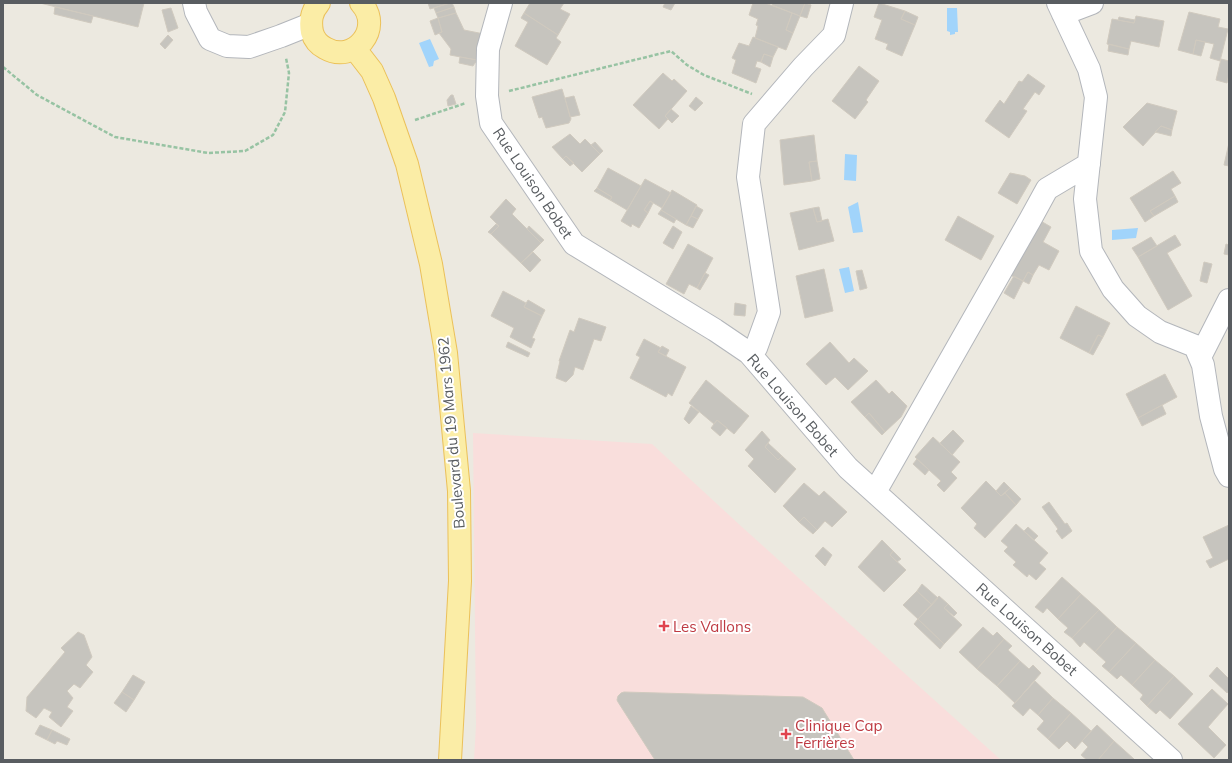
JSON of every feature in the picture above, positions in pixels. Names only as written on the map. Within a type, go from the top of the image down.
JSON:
[{"type":"main road","points":[[319,3],[315,7],[312,15],[311,24],[313,36],[320,45],[331,52],[343,52],[355,49],[366,37],[370,22],[368,14],[361,3]]},
{"type":"main road","name":"Boulevard du 19 Mars 1962","points":[[355,49],[372,71],[384,98],[407,164],[431,264],[446,353],[459,491],[460,581],[450,760]]},
{"type":"street","points":[[194,3],[196,12],[210,38],[227,46],[249,47],[311,24]]},
{"type":"street","name":"Rue Louison Bobet","points":[[501,3],[488,50],[487,96],[491,123],[574,244],[708,326],[749,353],[848,468],[1172,760]]},
{"type":"street","points":[[749,353],[756,348],[769,312],[748,177],[754,124],[803,67],[834,35],[842,3]]},
{"type":"street","points":[[1092,3],[1060,8],[1089,69],[1096,97],[1085,199],[1091,251],[1113,289],[1138,316],[1160,332],[1194,346],[1203,365],[1211,416],[1225,469],[1229,476]]},
{"type":"street","points":[[875,492],[1047,189],[1089,164]]},
{"type":"street","points":[[1200,357],[1229,300]]},
{"type":"path","points":[[3,67],[37,95],[115,136],[208,153],[245,151],[273,135],[285,112],[289,73],[281,36]]},
{"type":"path","points":[[394,126],[487,96],[670,51],[687,65],[704,75],[773,102]]},
{"type":"shaded area","name":"Les Vallons","points":[[473,433],[652,444],[1001,760],[474,760],[476,725]]},
{"type":"water","points":[[947,8],[957,8],[958,32],[955,32],[955,34],[950,35],[950,32],[947,31]]},
{"type":"water","points":[[430,39],[439,59],[434,61],[433,66],[429,67],[419,43]]},
{"type":"water","points":[[845,154],[857,155],[856,181],[844,180]]},
{"type":"water","points":[[858,202],[863,232],[853,233],[848,207]]},
{"type":"water","points":[[1138,228],[1136,238],[1112,240],[1112,230]]},
{"type":"water","points":[[849,267],[854,291],[845,293],[839,269]]},
{"type":"building","points":[[40,3],[144,3],[138,27]]},
{"type":"building","points":[[428,3],[450,3],[430,9]]},
{"type":"building","points":[[452,3],[454,7],[436,13],[434,8]]},
{"type":"building","points":[[530,3],[564,3],[560,9],[570,14],[558,35],[524,13]]},
{"type":"building","points":[[665,3],[675,3],[671,10],[663,7]]},
{"type":"building","points":[[753,3],[765,3],[792,13],[786,30],[793,33],[786,50],[755,38],[758,19],[749,15]]},
{"type":"building","points":[[773,3],[805,3],[800,16],[772,5]]},
{"type":"building","points":[[805,3],[811,5],[807,18],[800,16]]},
{"type":"building","points":[[879,3],[905,11],[901,19],[915,25],[902,56],[886,49],[888,44],[875,39],[882,20],[874,17]]},
{"type":"building","points":[[55,7],[93,16],[91,23],[54,14]]},
{"type":"building","points":[[454,7],[456,13],[438,18],[436,13]]},
{"type":"building","points":[[171,8],[178,28],[168,32],[162,10]]},
{"type":"building","points":[[905,11],[918,17],[915,25],[901,19]]},
{"type":"building","points":[[1189,12],[1220,19],[1218,27],[1228,29],[1220,61],[1210,58],[1214,44],[1196,40],[1193,54],[1178,50]]},
{"type":"building","points":[[456,13],[464,30],[484,34],[477,60],[450,55],[451,49],[439,33],[442,32],[438,18]]},
{"type":"building","points":[[524,13],[558,35],[556,38],[561,42],[547,65],[515,46],[528,22],[521,18]]},
{"type":"building","points":[[792,13],[800,16],[793,33],[786,30]]},
{"type":"building","points":[[1136,16],[1164,21],[1159,47],[1131,41],[1129,49],[1107,44],[1112,19],[1134,23]]},
{"type":"building","points":[[1119,17],[1135,20],[1134,23],[1118,20]]},
{"type":"building","points":[[438,18],[442,32],[435,35],[430,21]]},
{"type":"building","points":[[168,35],[173,40],[165,49],[160,44]]},
{"type":"building","points":[[753,37],[778,47],[773,57],[764,54],[761,62],[757,61],[755,67],[761,69],[756,83],[732,73],[736,60],[732,58],[739,43],[749,46]]},
{"type":"building","points":[[1196,40],[1205,42],[1201,56],[1193,54]]},
{"type":"building","points":[[1109,44],[1129,49],[1128,55],[1108,51]]},
{"type":"building","points":[[764,54],[773,57],[770,67],[761,62]]},
{"type":"building","points":[[460,57],[477,60],[473,66],[459,63]]},
{"type":"building","points":[[1221,59],[1229,61],[1227,83],[1216,80]]},
{"type":"building","points":[[859,66],[879,81],[866,100],[868,102],[855,119],[832,101]]},
{"type":"building","points":[[663,73],[672,81],[674,79],[687,91],[665,116],[668,119],[659,129],[633,105]]},
{"type":"building","points":[[1028,74],[1045,86],[1039,95],[1035,92],[1023,109],[1027,111],[1009,138],[985,121],[1000,100],[1004,104],[1019,81],[1022,82]]},
{"type":"building","points":[[562,89],[571,119],[569,123],[546,128],[542,117],[539,118],[532,97]]},
{"type":"building","points":[[451,95],[453,95],[456,104],[448,106],[447,100]]},
{"type":"building","points":[[574,96],[580,115],[570,117],[565,98]]},
{"type":"building","points":[[696,97],[703,103],[695,111],[689,106]]},
{"type":"building","points":[[1147,103],[1177,111],[1172,130],[1161,126],[1143,146],[1123,127]]},
{"type":"building","points":[[671,109],[679,116],[672,123],[665,116]]},
{"type":"building","points":[[1161,126],[1172,130],[1171,136],[1155,132]]},
{"type":"building","points":[[570,134],[580,144],[585,139],[600,154],[582,172],[566,156],[563,159],[552,147]]},
{"type":"building","points":[[814,135],[817,161],[809,162],[812,181],[784,185],[780,140]]},
{"type":"building","points":[[595,142],[603,151],[600,154],[591,145]]},
{"type":"building","points":[[1229,143],[1229,166],[1224,165]]},
{"type":"building","points":[[566,156],[574,163],[570,166],[563,159]]},
{"type":"building","points":[[817,161],[820,179],[812,181],[809,162]]},
{"type":"building","points":[[608,168],[641,186],[627,210],[610,200],[612,197],[597,188]]},
{"type":"building","points":[[1173,171],[1181,183],[1171,189],[1175,196],[1150,211],[1154,216],[1145,222],[1130,198]]},
{"type":"building","points":[[1010,173],[1025,176],[1031,180],[1017,204],[998,193]]},
{"type":"building","points":[[645,179],[671,193],[662,208],[650,201],[644,210],[648,213],[639,228],[632,224],[631,227],[621,221]]},
{"type":"building","points":[[597,188],[612,197],[610,200],[594,191]]},
{"type":"building","points":[[672,190],[697,205],[686,225],[661,210]]},
{"type":"building","points":[[1175,196],[1178,202],[1154,216],[1150,211]]},
{"type":"building","points":[[506,199],[516,209],[512,214],[541,243],[521,263],[491,234],[499,226],[490,217]]},
{"type":"building","points":[[650,201],[653,203],[648,213],[644,210]]},
{"type":"building","points":[[696,206],[703,210],[698,219],[691,216]]},
{"type":"building","points":[[819,207],[822,221],[817,222],[813,208]]},
{"type":"building","points":[[813,208],[817,222],[828,219],[834,241],[799,250],[790,213]]},
{"type":"building","points":[[661,210],[676,219],[674,223],[658,214]]},
{"type":"building","points":[[691,216],[698,219],[693,228],[686,225]]},
{"type":"building","points":[[958,216],[994,236],[981,260],[945,240]]},
{"type":"building","points":[[1039,220],[1051,227],[1043,242],[1059,251],[1049,270],[1039,265],[1033,275],[1028,272],[1023,281],[1010,275]]},
{"type":"building","points":[[496,224],[499,226],[491,234],[488,232]]},
{"type":"building","points":[[529,226],[544,240],[541,243],[527,229]]},
{"type":"building","points":[[673,226],[682,232],[673,249],[663,243]]},
{"type":"building","points":[[1175,235],[1181,245],[1167,253],[1192,296],[1168,310],[1138,257]]},
{"type":"building","points":[[1151,237],[1157,246],[1138,257],[1132,248]]},
{"type":"building","points":[[688,244],[713,258],[697,288],[689,284],[684,294],[666,284]]},
{"type":"building","points":[[1226,244],[1229,245],[1229,255],[1224,254]]},
{"type":"building","points":[[533,252],[541,260],[530,272],[521,263]]},
{"type":"building","points":[[1204,262],[1212,264],[1207,283],[1200,281]]},
{"type":"building","points":[[824,269],[833,311],[805,318],[796,276]]},
{"type":"building","points":[[862,270],[867,288],[860,290],[856,271]]},
{"type":"building","points":[[1028,272],[1033,275],[1029,284],[1023,281]]},
{"type":"building","points":[[705,273],[709,275],[700,290],[697,288]]},
{"type":"building","points":[[1014,276],[1023,281],[1014,299],[1004,293]]},
{"type":"building","points":[[503,291],[526,303],[524,307],[542,316],[532,338],[535,339],[531,348],[510,337],[514,328],[491,316]]},
{"type":"building","points":[[528,300],[545,310],[542,316],[524,307]]},
{"type":"building","points":[[735,303],[746,305],[745,316],[734,315]]},
{"type":"building","points":[[1076,306],[1110,323],[1103,337],[1098,335],[1089,353],[1060,338]]},
{"type":"building","points":[[579,318],[606,327],[601,341],[594,339],[583,370],[575,367],[573,375],[566,382],[556,378],[559,361],[570,330],[574,332]]},
{"type":"building","points":[[1098,335],[1103,337],[1093,355],[1089,353]]},
{"type":"building","points":[[644,339],[661,348],[658,352],[686,367],[672,396],[668,393],[666,397],[630,378],[640,357],[636,355]]},
{"type":"building","points":[[508,342],[530,353],[528,357],[506,347]]},
{"type":"building","points":[[830,342],[849,363],[854,358],[868,371],[848,390],[835,377],[826,385],[806,364]]},
{"type":"building","points":[[662,346],[669,350],[666,356],[658,352]]},
{"type":"building","points":[[1165,374],[1177,397],[1138,418],[1126,394]]},
{"type":"building","points":[[706,380],[749,416],[734,434],[717,420],[714,424],[689,403]]},
{"type":"building","points":[[876,380],[889,394],[892,391],[907,406],[901,417],[885,432],[869,413],[865,417],[851,402]]},
{"type":"building","points":[[1162,405],[1166,414],[1142,426],[1138,418]]},
{"type":"building","points":[[691,406],[699,412],[689,424],[684,419]]},
{"type":"building","points":[[869,413],[885,432],[882,435],[865,417]]},
{"type":"building","points":[[717,420],[727,428],[720,436],[711,428]]},
{"type":"building","points":[[953,430],[964,441],[952,455],[940,443]]},
{"type":"building","points":[[762,431],[770,440],[765,447],[778,460],[782,456],[796,469],[775,493],[748,466],[754,459],[745,450]]},
{"type":"building","points":[[933,437],[960,462],[951,472],[957,478],[944,492],[937,485],[941,481],[915,457]]},
{"type":"building","points":[[768,443],[782,456],[778,460],[765,447]]},
{"type":"building","points":[[917,459],[929,470],[925,475],[913,464]]},
{"type":"building","points":[[986,481],[1001,496],[1005,493],[1016,505],[985,538],[974,528],[977,524],[961,508]]},
{"type":"building","points":[[1004,482],[1010,488],[1001,496],[996,491]]},
{"type":"building","points":[[804,483],[819,496],[824,491],[847,512],[832,527],[825,521],[817,530],[804,517],[799,522],[783,506]]},
{"type":"building","points":[[1010,488],[1021,499],[1016,505],[1005,493]]},
{"type":"building","points":[[1049,502],[1072,531],[1062,539],[1056,531],[1058,529],[1042,507]]},
{"type":"building","points":[[804,517],[817,530],[813,534],[799,522]]},
{"type":"building","points":[[1016,524],[1048,553],[1039,563],[1046,569],[1036,580],[1029,574],[1027,577],[1013,565],[1016,562],[1004,551],[1008,547],[1001,541]]},
{"type":"building","points":[[1229,525],[1229,559],[1210,568],[1206,561],[1213,558],[1203,537]]},
{"type":"building","points":[[1028,527],[1038,536],[1034,540],[1024,531]]},
{"type":"building","points":[[882,540],[893,551],[890,555],[906,570],[884,592],[858,567]]},
{"type":"building","points":[[823,547],[832,555],[825,566],[815,556]]},
{"type":"building","points":[[893,551],[901,559],[897,562],[890,555]]},
{"type":"building","points":[[1062,577],[1081,594],[1058,619],[1047,608],[1043,613],[1035,607]]},
{"type":"building","points":[[922,584],[938,598],[932,605],[917,591]]},
{"type":"building","points":[[917,591],[932,605],[918,619],[903,605]]},
{"type":"building","points":[[1081,594],[1099,610],[1072,638],[1064,632],[1068,628],[1058,619]]},
{"type":"building","points":[[939,596],[948,604],[944,608],[962,625],[944,644],[918,619]]},
{"type":"building","points":[[948,604],[957,613],[954,616],[944,608]]},
{"type":"building","points":[[1099,610],[1117,627],[1095,652],[1084,642],[1080,647],[1072,638]]},
{"type":"building","points":[[918,619],[944,644],[940,649],[914,624]]},
{"type":"building","points":[[983,627],[993,636],[997,632],[1004,639],[977,669],[959,652]]},
{"type":"building","points":[[1117,627],[1136,643],[1109,672],[1102,666],[1106,662],[1095,652]]},
{"type":"building","points":[[78,632],[84,635],[92,657],[86,665],[93,672],[80,688],[74,684],[67,691],[73,698],[67,707],[73,711],[61,727],[49,717],[52,712],[44,708],[36,718],[26,711],[27,697],[65,652],[61,648]]},
{"type":"building","points":[[1004,639],[1012,646],[1008,650],[1020,661],[997,686],[977,669]]},
{"type":"building","points":[[1136,643],[1155,660],[1132,685],[1121,675],[1117,679],[1109,672]]},
{"type":"building","points":[[1155,660],[1174,676],[1147,706],[1140,699],[1143,695],[1132,685]]},
{"type":"building","points":[[1020,661],[1029,669],[1033,665],[1041,673],[1015,703],[997,686]]},
{"type":"building","points":[[1217,667],[1229,679],[1229,691],[1227,693],[1209,676]]},
{"type":"building","points":[[133,675],[145,682],[134,700],[122,692]]},
{"type":"building","points":[[1174,676],[1193,694],[1170,719],[1160,710],[1156,714],[1147,706]]},
{"type":"building","points":[[1035,681],[1053,698],[1038,715],[1030,708],[1023,716],[1012,706]]},
{"type":"building","points":[[1212,689],[1228,704],[1208,727],[1226,745],[1214,758],[1178,724]]},
{"type":"building","points":[[122,692],[134,700],[126,712],[114,703]]},
{"type":"building","points":[[624,692],[803,697],[822,708],[854,760],[655,760],[617,700],[618,696]]},
{"type":"building","points":[[1053,698],[1071,713],[1048,739],[1037,729],[1044,721],[1038,715]]},
{"type":"building","points":[[1071,713],[1091,731],[1075,749],[1067,741],[1059,749],[1048,739]]},
{"type":"building","points":[[40,725],[52,730],[47,740],[35,734]]},
{"type":"building","points":[[1097,725],[1114,741],[1098,760],[1087,760],[1081,755],[1088,747],[1082,741]]},
{"type":"building","points":[[52,730],[70,739],[67,745],[57,741],[55,744],[47,740]]},
{"type":"building","points":[[1114,741],[1134,759],[1098,760]]},
{"type":"place","name":"Les Vallons","points":[[664,626]]},
{"type":"place","name":"Clinique Cap Ferrières","points":[[786,734]]}]
